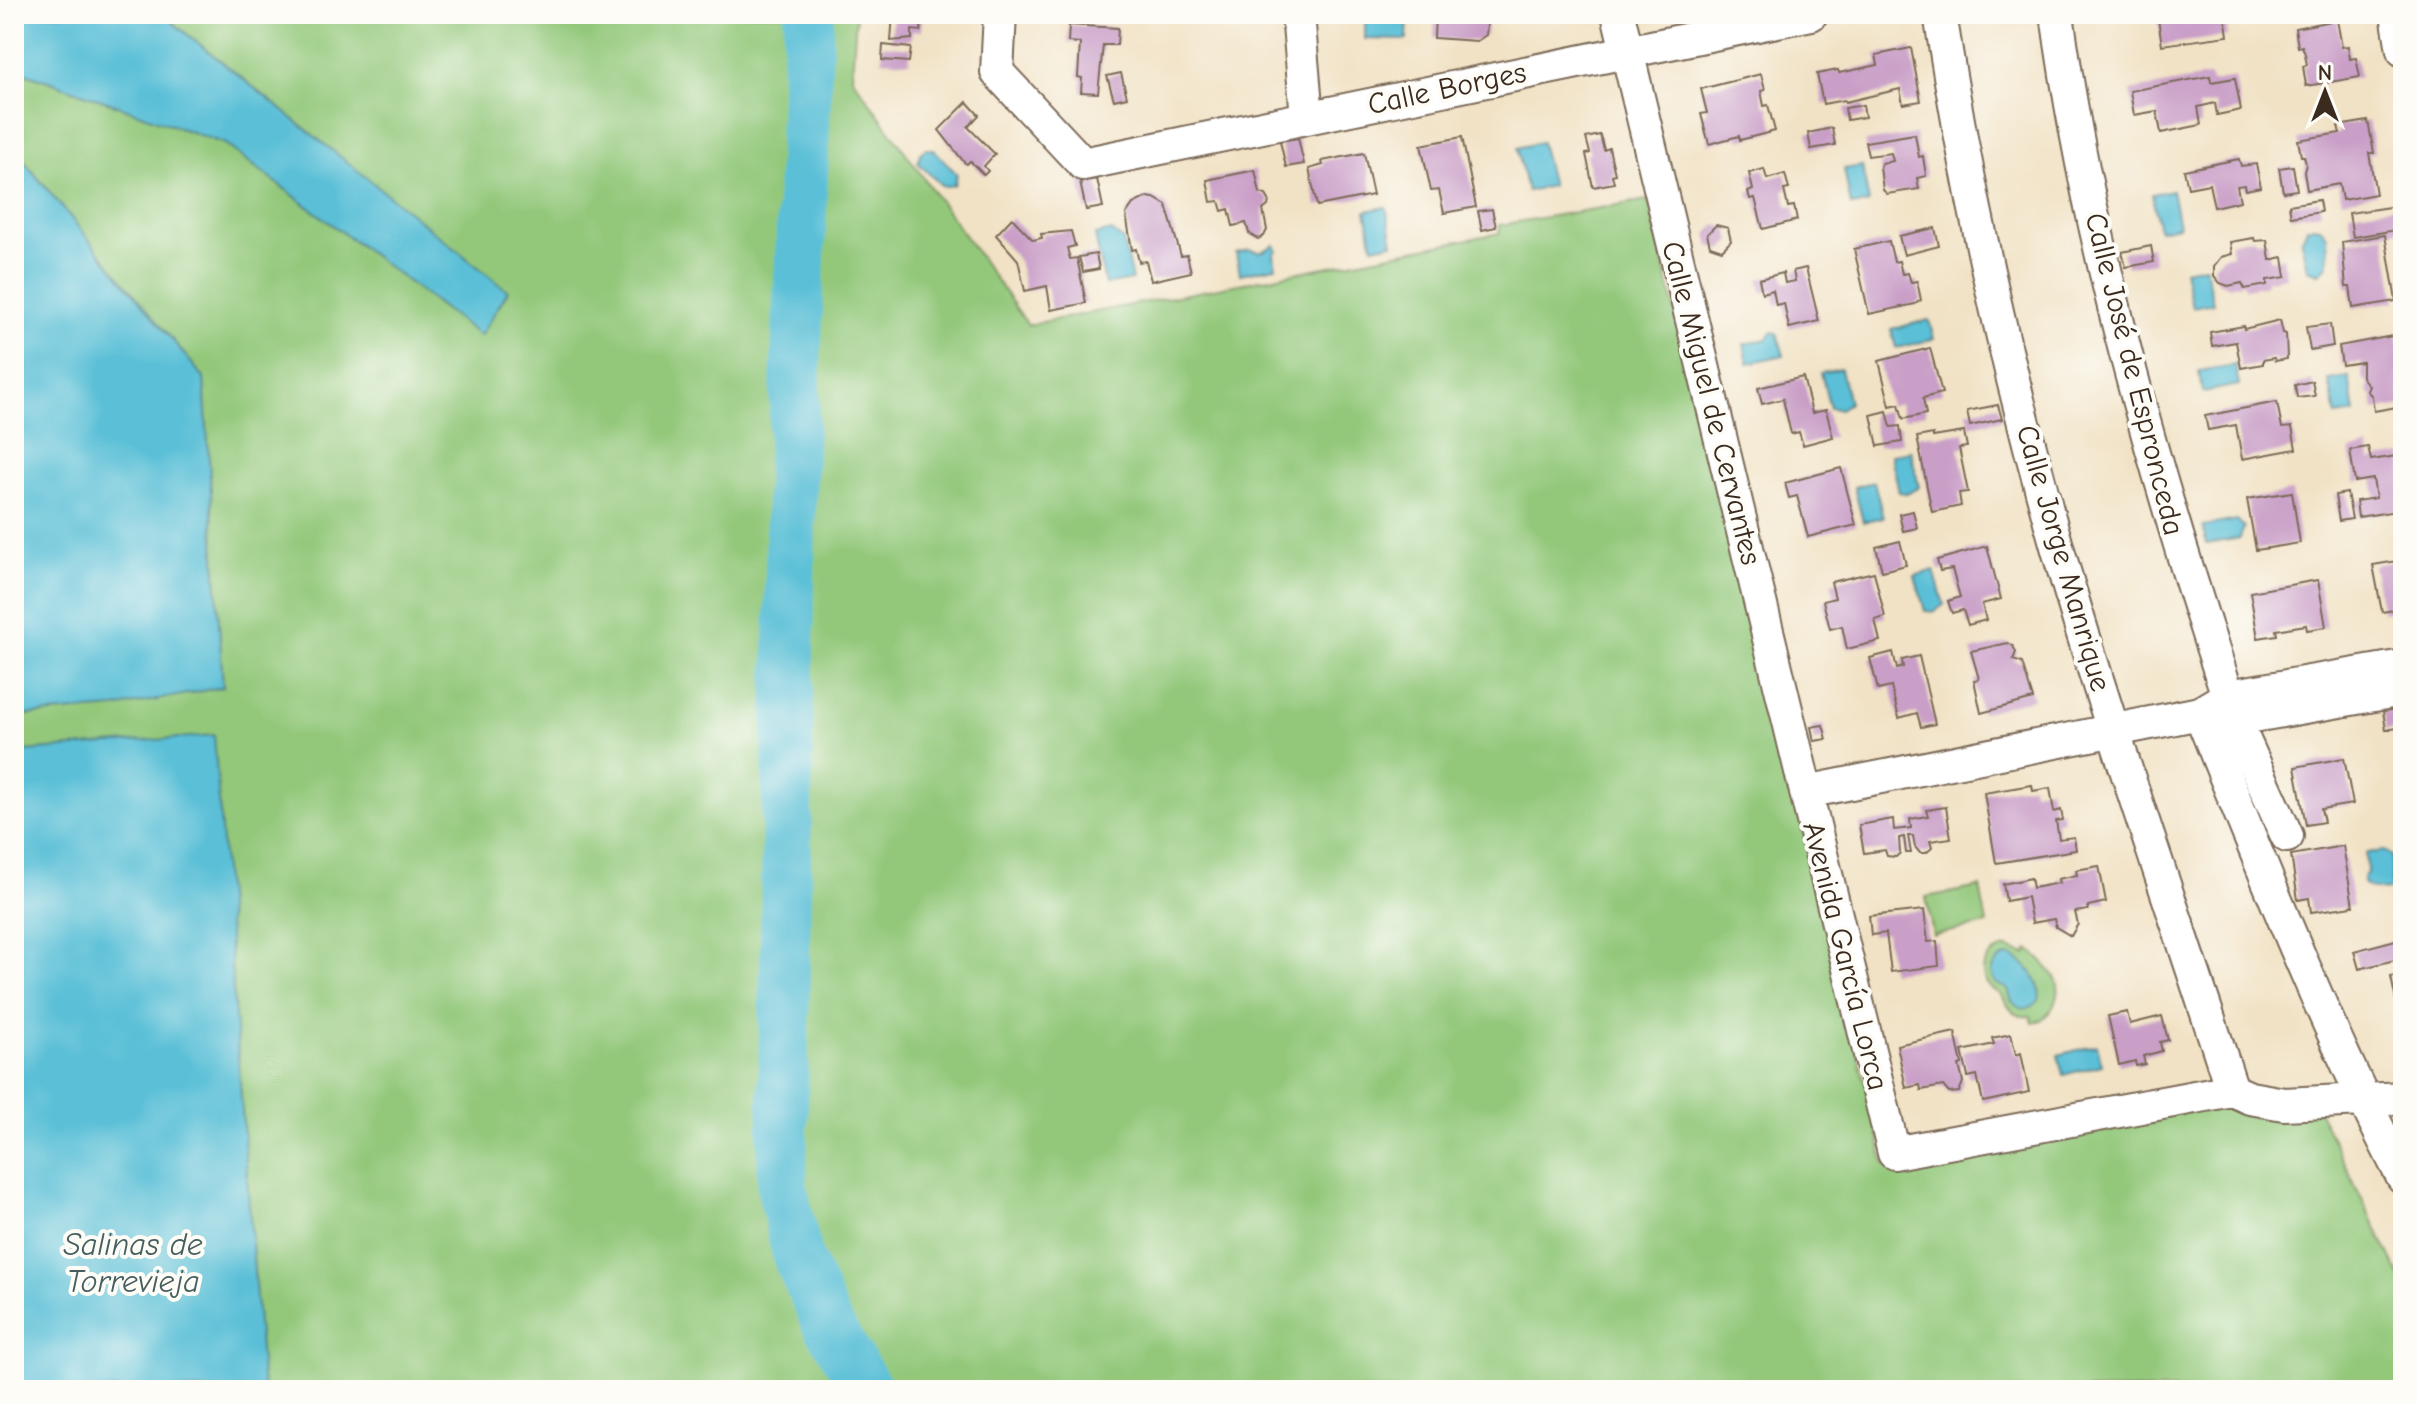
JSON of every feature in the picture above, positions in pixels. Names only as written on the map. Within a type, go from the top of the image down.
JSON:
[{"type":"street","name":"Calle Borges","points":[[1000,14],[997,72],[1083,164],[1811,14]]},
{"type":"street","points":[[1298,14],[1307,117]]},
{"type":"street","name":"Calle Miguel de Cervantes","points":[[1618,14],[1806,792]]},
{"type":"street","name":"Calle Jorge Manrique","points":[[1940,14],[1973,204],[2003,338],[2058,549],[2232,1090]]},
{"type":"street","name":"Calle José de Espronceda","points":[[2057,14],[2092,209],[2134,383],[2180,550],[2232,707],[2287,836]]},
{"type":"street","points":[[2397,14],[2403,50]]},
{"type":"street","name":"Avenida García Lorca","points":[[2403,666],[2232,707],[1806,792],[1894,1153],[2232,1090],[2250,1098],[2275,1103],[2403,1098]]},
{"type":"street","name":"Avenida García Lorca","points":[[2232,707],[2403,690]]},
{"type":"street","points":[[2200,713],[2289,933],[2363,1099],[2403,1178]]},
{"type":"green space","points":[[14,14],[856,14],[852,77],[1028,325],[1500,233],[1499,225],[1648,200],[1885,1165],[2205,1107],[2318,1110],[2403,1282],[2403,1390],[14,1390]]},
{"type":"green space","points":[[1980,887],[1987,924],[1933,935],[1926,897]]},
{"type":"green space","points":[[2007,948],[2026,954],[2029,949],[2049,968],[2057,982],[2057,998],[2049,1013],[2033,1023],[2031,1016],[2016,1014],[2010,1009],[1984,979],[1986,961]]},
{"type":"water","points":[[14,14],[162,14],[508,291],[480,336],[225,144],[14,69]]},
{"type":"water","points":[[1365,14],[1408,14],[1407,40],[1365,39]]},
{"type":"water","points":[[1541,142],[1552,186],[1527,191],[1517,148]]},
{"type":"water","points":[[14,149],[204,378],[223,687],[115,708],[14,716]]},
{"type":"water","points":[[933,149],[957,174],[954,185],[943,187],[918,163],[920,153]]},
{"type":"water","points":[[1862,166],[1869,203],[1851,206],[1844,169]]},
{"type":"water","points":[[2172,190],[2179,226],[2159,230],[2152,194]]},
{"type":"water","points":[[1386,207],[1393,243],[1373,247],[1366,211]]},
{"type":"water","points":[[2320,227],[2327,236],[2328,265],[2319,273],[2307,269],[2301,241],[2307,228]]},
{"type":"water","points":[[1112,231],[1123,240],[1132,280],[1105,285],[1095,235]]},
{"type":"water","points":[[1275,245],[1276,267],[1240,274],[1236,253],[1249,250],[1261,252]]},
{"type":"water","points":[[2205,266],[2213,303],[2192,307],[2184,270]]},
{"type":"water","points":[[1929,320],[1934,339],[1896,348],[1891,329]]},
{"type":"water","points":[[1772,332],[1777,333],[1784,355],[1748,363],[1744,344],[1767,339]]},
{"type":"water","points":[[2235,365],[2239,385],[2202,392],[2199,371]]},
{"type":"water","points":[[1841,369],[1849,403],[1840,409],[1830,408],[1821,373]]},
{"type":"water","points":[[2349,377],[2355,413],[2336,416],[2329,380]]},
{"type":"water","points":[[1911,451],[1919,487],[1907,494],[1899,492],[1891,455]]},
{"type":"water","points":[[1874,482],[1883,517],[1863,522],[1854,487]]},
{"type":"water","points":[[2237,520],[2244,527],[2240,538],[2206,544],[2203,526]]},
{"type":"water","points":[[1934,570],[1944,605],[1935,612],[1925,611],[1915,576]]},
{"type":"water","name":"Salinas de Torrevieja","points":[[214,735],[263,1390],[14,1390],[14,752]]},
{"type":"water","points":[[2385,851],[2392,856],[2391,883],[2395,889],[2369,887],[2363,883],[2367,873],[2366,853]]},
{"type":"water","points":[[2011,956],[2023,963],[2036,980],[2040,993],[2039,1000],[2033,1006],[2022,1008],[2015,1005],[2008,990],[1993,978],[1994,965]]},
{"type":"water","points":[[2097,1045],[2102,1065],[2063,1075],[2058,1055]]},
{"type":"building","points":[[893,14],[922,14],[921,31],[912,30],[912,39],[891,41]]},
{"type":"building","points":[[1435,14],[1488,14],[1486,35],[1477,41],[1434,38]]},
{"type":"building","points":[[2190,14],[2225,14],[2228,36],[2162,45],[2158,19]]},
{"type":"building","points":[[2337,20],[2342,47],[2348,46],[2350,59],[2356,58],[2360,77],[2306,86],[2305,54],[2302,46],[2298,47],[2295,28]]},
{"type":"building","points":[[1069,25],[1118,28],[1117,45],[1103,45],[1098,93],[1081,92],[1082,78],[1078,77],[1080,43],[1068,42]]},
{"type":"building","points":[[883,45],[911,48],[909,62],[882,60]]},
{"type":"building","points":[[1911,48],[1921,101],[1903,104],[1900,89],[1823,104],[1817,74],[1878,65],[1876,55]]},
{"type":"building","points":[[1121,73],[1127,97],[1114,100],[1107,76]]},
{"type":"building","points":[[1761,74],[1765,90],[1761,91],[1764,106],[1768,105],[1775,131],[1709,144],[1701,114],[1707,113],[1701,89]]},
{"type":"building","points":[[2210,76],[2211,82],[2235,78],[2241,110],[2217,115],[2215,103],[2198,107],[2201,125],[2161,133],[2157,111],[2134,115],[2130,91]]},
{"type":"building","points":[[967,102],[979,115],[968,127],[995,154],[984,166],[988,171],[984,175],[970,161],[967,164],[964,162],[939,130]]},
{"type":"building","points":[[1863,105],[1865,117],[1847,120],[1845,108]]},
{"type":"building","points":[[2368,121],[2374,153],[2369,153],[2376,194],[2342,200],[2339,184],[2307,190],[2306,164],[2298,140],[2340,133],[2338,126]]},
{"type":"building","points":[[1832,128],[1835,145],[1811,149],[1808,133]]},
{"type":"building","points":[[1915,134],[1926,176],[1917,178],[1919,189],[1887,194],[1883,190],[1880,167],[1882,163],[1893,161],[1891,153],[1868,156],[1865,142]]},
{"type":"building","points":[[1600,135],[1604,150],[1609,148],[1614,183],[1593,187],[1586,138]]},
{"type":"building","points":[[1462,137],[1476,207],[1444,213],[1439,190],[1431,191],[1421,145]]},
{"type":"building","points":[[1298,138],[1304,164],[1286,167],[1280,141]]},
{"type":"building","points":[[1364,153],[1373,195],[1317,206],[1309,169],[1323,165],[1322,161]]},
{"type":"building","points":[[2239,159],[2241,166],[2256,164],[2261,187],[2245,190],[2244,185],[2237,186],[2240,201],[2214,207],[2209,184],[2188,188],[2184,170]]},
{"type":"building","points":[[2293,166],[2297,190],[2283,192],[2279,168]]},
{"type":"building","points":[[1764,169],[1767,179],[1785,174],[1789,189],[1784,190],[1788,207],[1794,206],[1797,220],[1763,229],[1755,198],[1750,199],[1748,192],[1753,190],[1749,173]]},
{"type":"building","points":[[1255,170],[1260,193],[1269,200],[1263,210],[1267,230],[1258,239],[1249,233],[1246,223],[1233,226],[1229,209],[1222,211],[1219,201],[1211,202],[1207,180]]},
{"type":"building","points":[[1097,179],[1103,207],[1086,210],[1080,182]]},
{"type":"building","points":[[1147,197],[1166,205],[1181,256],[1187,255],[1191,272],[1151,281],[1146,261],[1139,262],[1136,249],[1132,250],[1126,214],[1133,204]]},
{"type":"building","points":[[2319,200],[2321,212],[2291,217],[2289,205]]},
{"type":"building","points":[[2403,205],[2403,229],[2353,237],[2349,213]]},
{"type":"building","points":[[1492,209],[1496,227],[1482,230],[1478,211]]},
{"type":"building","points":[[1012,218],[1033,240],[1042,238],[1041,234],[1071,231],[1075,246],[1067,248],[1070,259],[1077,258],[1086,303],[1051,310],[1047,286],[1025,291],[1018,260],[996,235]]},
{"type":"building","points":[[1716,225],[1728,228],[1731,241],[1722,250],[1710,246],[1707,234]]},
{"type":"building","points":[[1935,228],[1939,246],[1904,255],[1899,236]]},
{"type":"building","points":[[2385,235],[2396,301],[2353,308],[2350,287],[2346,287],[2342,242]]},
{"type":"building","points":[[2254,238],[2255,241],[2267,240],[2270,260],[2283,257],[2286,277],[2267,280],[2267,285],[2245,289],[2242,283],[2228,286],[2220,283],[2214,276],[2214,266],[2221,257],[2232,254],[2230,242]]},
{"type":"building","points":[[1889,241],[1894,262],[1899,261],[1902,274],[1908,273],[1911,282],[1917,281],[1921,300],[1869,314],[1854,249]]},
{"type":"building","points":[[2151,246],[2154,262],[2126,267],[2122,252]]},
{"type":"building","points":[[1096,254],[1099,269],[1083,272],[1079,257]]},
{"type":"building","points":[[1806,268],[1819,321],[1789,328],[1784,303],[1776,305],[1773,290],[1762,293],[1759,279],[1783,273],[1785,283],[1795,281],[1793,271]]},
{"type":"building","points":[[2280,320],[2286,334],[2287,359],[2263,360],[2263,364],[2241,368],[2236,342],[2212,346],[2210,332],[2244,326],[2244,329]]},
{"type":"building","points":[[2330,324],[2333,346],[2310,350],[2306,327]]},
{"type":"building","points":[[2398,335],[2403,363],[2403,406],[2374,411],[2372,396],[2367,391],[2369,386],[2362,377],[2362,362],[2342,365],[2339,346]]},
{"type":"building","points":[[1930,348],[1942,393],[1923,398],[1926,414],[1903,419],[1899,404],[1890,406],[1879,361]]},
{"type":"building","points":[[1803,377],[1812,413],[1826,410],[1833,437],[1803,445],[1799,432],[1791,434],[1783,399],[1762,404],[1758,388]]},
{"type":"building","points":[[2312,381],[2315,396],[2297,398],[2295,385]]},
{"type":"building","points":[[2277,402],[2282,428],[2292,427],[2296,449],[2242,459],[2236,425],[2208,430],[2205,416]]},
{"type":"building","points":[[1998,405],[2002,419],[1970,426],[1967,411]]},
{"type":"building","points":[[1887,411],[1891,427],[1900,426],[1902,442],[1878,446],[1871,415]]},
{"type":"building","points":[[1964,432],[1967,447],[1959,448],[1968,492],[1959,493],[1961,506],[1932,512],[1917,437]]},
{"type":"building","points":[[2368,447],[2371,460],[2403,455],[2403,510],[2358,517],[2356,501],[2376,498],[2373,479],[2355,482],[2350,450]]},
{"type":"building","points":[[1841,468],[1856,525],[1808,537],[1797,496],[1789,498],[1785,483]]},
{"type":"building","points":[[2292,492],[2300,543],[2256,550],[2247,499]]},
{"type":"building","points":[[2347,493],[2352,519],[2339,521],[2335,495]]},
{"type":"building","points":[[1913,511],[1917,528],[1903,531],[1899,514]]},
{"type":"building","points":[[1900,541],[1906,565],[1882,571],[1876,547]]},
{"type":"building","points":[[1987,546],[2001,599],[1982,604],[1986,620],[1968,625],[1963,610],[1952,613],[1948,601],[1960,597],[1952,569],[1940,571],[1937,560]]},
{"type":"building","points":[[2403,560],[2403,603],[2399,603],[2400,609],[2382,612],[2373,565]]},
{"type":"building","points":[[1874,572],[1885,617],[1875,620],[1880,641],[1847,649],[1842,626],[1830,629],[1823,601],[1835,598],[1831,582]]},
{"type":"building","points":[[2318,580],[2326,627],[2307,630],[2306,625],[2276,630],[2277,635],[2258,638],[2250,592]]},
{"type":"building","points":[[2008,643],[2016,652],[2013,660],[2022,663],[2033,699],[1981,713],[1974,680],[1979,679],[1971,651]]},
{"type":"building","points":[[1893,652],[1897,669],[1903,667],[1902,660],[1919,656],[1935,724],[1921,727],[1917,713],[1899,718],[1891,687],[1878,690],[1870,658]]},
{"type":"building","points":[[2400,709],[2403,727],[2386,730],[2383,711]]},
{"type":"building","points":[[1823,725],[1827,739],[1814,741],[1811,727]]},
{"type":"building","points":[[2344,758],[2353,804],[2321,809],[2324,822],[2306,825],[2295,767]]},
{"type":"building","points":[[2032,785],[2033,791],[2050,788],[2054,812],[2061,810],[2063,820],[2056,821],[2059,839],[2074,837],[2076,850],[1996,863],[1984,793]]},
{"type":"building","points":[[1946,807],[1951,838],[1930,841],[1932,848],[1926,853],[1920,853],[1913,836],[1908,836],[1911,853],[1906,853],[1904,837],[1899,838],[1900,853],[1896,857],[1887,856],[1885,850],[1864,853],[1859,825],[1893,819],[1894,830],[1911,828],[1910,819],[1928,816],[1926,810]]},
{"type":"building","points":[[2343,846],[2353,906],[2311,912],[2309,898],[2298,900],[2291,855]]},
{"type":"building","points":[[2099,866],[2106,902],[2075,912],[2078,924],[2071,936],[2056,927],[2054,919],[2032,923],[2027,897],[2006,901],[2003,884],[2031,878],[2033,888],[2059,883],[2058,879],[2077,875],[2076,870]]},
{"type":"building","points":[[1924,910],[1928,942],[1937,941],[1939,966],[1891,972],[1886,933],[1871,935],[1869,916]]},
{"type":"building","points":[[2403,938],[2403,958],[2359,969],[2354,951]]},
{"type":"building","points":[[2403,961],[2403,1009],[2398,1010],[2391,977],[2401,975],[2399,962]]},
{"type":"building","points":[[2127,1012],[2130,1024],[2162,1016],[2168,1040],[2160,1042],[2162,1051],[2143,1056],[2145,1064],[2136,1066],[2135,1061],[2119,1065],[2108,1016]]},
{"type":"building","points":[[1955,1032],[1962,1064],[1959,1065],[1963,1082],[1959,1092],[1949,1093],[1943,1086],[1921,1090],[1920,1085],[1906,1088],[1897,1045]]},
{"type":"building","points":[[2011,1034],[2016,1055],[2021,1053],[2029,1092],[1983,1102],[1977,1075],[1968,1077],[1962,1051],[1994,1044],[1992,1038]]},
{"type":"waterway","points":[[809,14],[791,498],[782,1188],[798,1258],[827,1324],[868,1390]]}]
